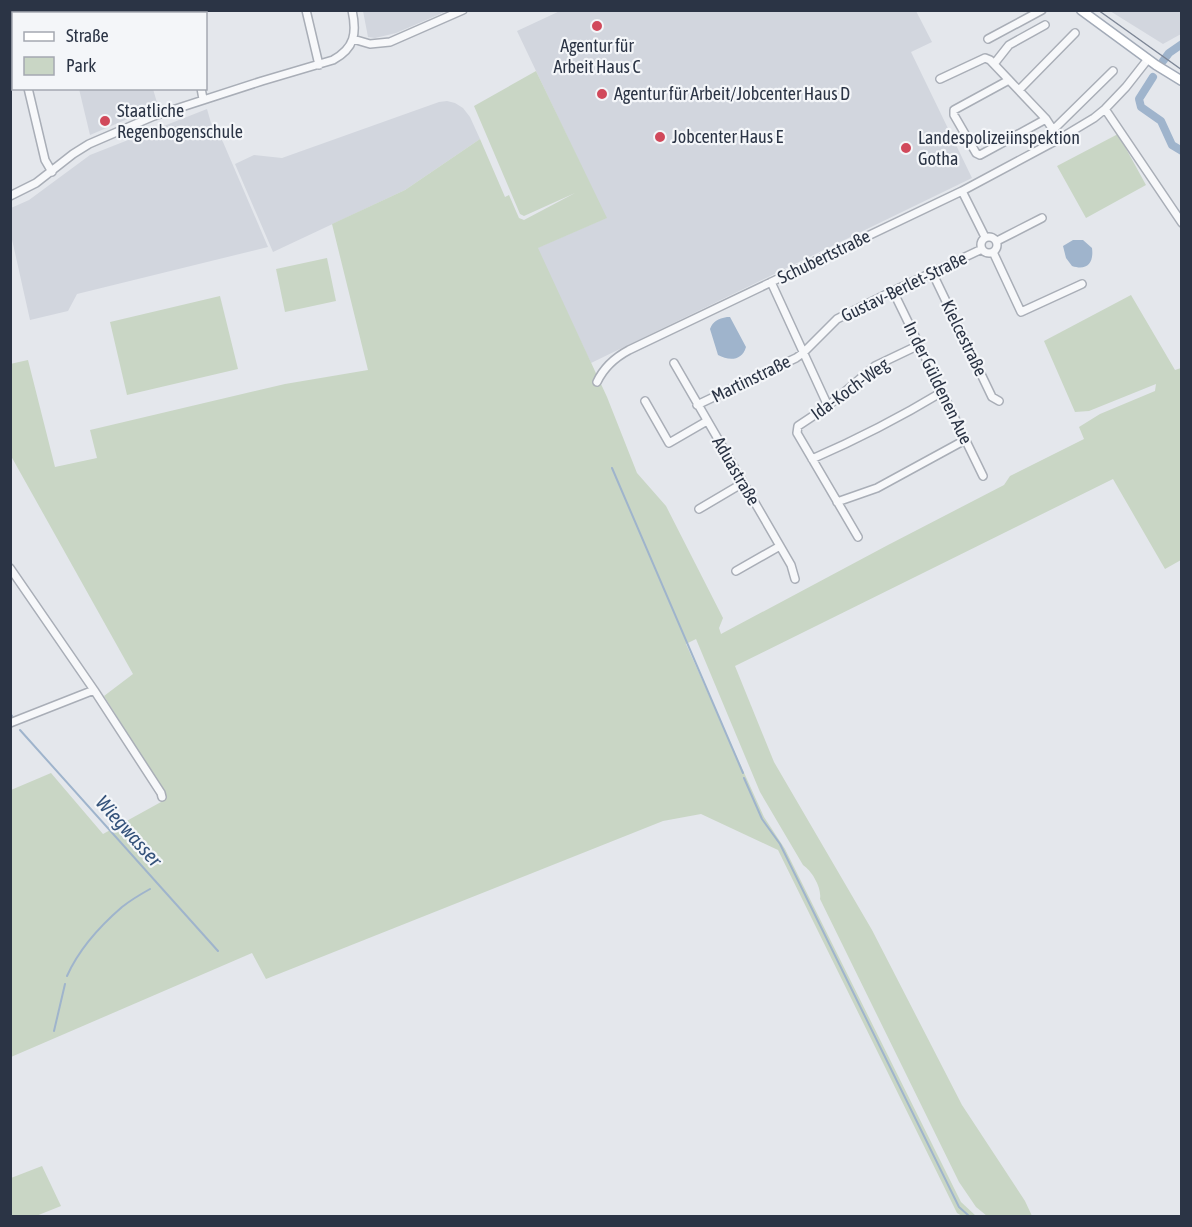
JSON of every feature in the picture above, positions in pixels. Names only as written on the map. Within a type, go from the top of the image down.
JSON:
[{"type":"main road","points":[[1081,10],[1182,81]]},
{"type":"street","points":[[306,10],[319,65]]},
{"type":"street","points":[[10,196],[36,183],[89,144],[160,113],[333,60],[348,49],[353,39],[352,10]]},
{"type":"street","points":[[353,39],[370,44],[390,42],[463,10]]},
{"type":"street","points":[[988,39],[1042,10]]},
{"type":"street","points":[[994,64],[1009,45],[1046,25]]},
{"type":"street","points":[[1019,90],[1075,33]]},
{"type":"street","points":[[940,79],[985,58],[990,60],[1046,119],[1059,139]]},
{"type":"street","name":"Schubertstraße","points":[[597,382],[606,367],[619,356],[962,191],[1059,139],[1105,109],[1148,59]]},
{"type":"street","points":[[1054,129],[1113,71]]},
{"type":"street","points":[[1009,80],[954,110],[954,115],[976,153],[980,155],[1046,119]]},
{"type":"street","points":[[28,90],[45,160],[52,172]]},
{"type":"street","points":[[201,90],[203,99]]},
{"type":"street","points":[[1105,109],[1182,223]]},
{"type":"street","points":[[962,191],[985,237]]},
{"type":"street","points":[[997,241],[1042,218]]},
{"type":"street","points":[[985,237],[993,237],[997,241]]},
{"type":"street","points":[[985,237],[981,244],[982,249],[986,252],[993,252]]},
{"type":"street","points":[[993,252],[997,241]]},
{"type":"street","name":"Gustav-Berlet-Straße","points":[[803,353],[837,319],[982,249]]},
{"type":"street","points":[[993,252],[1022,312],[1082,284]]},
{"type":"street","name":"Kielcestraße","points":[[932,272],[992,397],[999,401]]},
{"type":"street","points":[[771,282],[828,406]]},
{"type":"street","name":"In der Güldenen Aue","points":[[894,291],[983,476]]},
{"type":"street","name":"Ida-Koch-Weg","points":[[858,537],[797,433],[798,426],[828,406],[875,366],[919,345]]},
{"type":"street","name":"Martinstraße","points":[[698,405],[803,353]]},
{"type":"street","name":"Aduastraße","points":[[674,363],[791,565],[795,579]]},
{"type":"street","points":[[812,459],[882,427],[942,392]]},
{"type":"street","points":[[645,401],[669,442],[707,421]]},
{"type":"street","points":[[837,502],[877,488],[965,440]]},
{"type":"street","points":[[699,509],[743,483]]},
{"type":"street","points":[[735,571],[780,546]]},
{"type":"street","points":[[10,568],[94,690],[162,797]]},
{"type":"street","points":[[10,723],[94,690]]},
{"type":"shaded area","points":[[363,10],[447,11],[396,33],[375,38],[368,37]]},
{"type":"shaded area","points":[[562,10],[916,11],[932,42],[911,52],[972,178],[591,363],[537,248],[606,218],[517,31]]},
{"type":"shaded area","points":[[1110,11],[1181,11],[1181,34],[1163,44]]},
{"type":"shaded area","name":"Staatliche Regenbogenschule","points":[[79,90],[153,90],[158,106],[90,135]]},
{"type":"shaded area","points":[[447,101],[463,108],[470,117],[480,139],[405,190],[273,252],[235,164],[254,155],[282,158]]},
{"type":"shaded area","points":[[207,109],[211,123],[223,142],[268,247],[77,294],[68,311],[30,320],[11,235],[11,208],[29,200],[90,155]]},
{"type":"green space","points":[[536,71],[607,218],[538,248],[607,397],[637,473],[666,506],[723,618],[719,628],[721,634],[1004,485],[1010,476],[1084,439],[1079,427],[1100,414],[1155,391],[1156,384],[1089,411],[1075,412],[1044,341],[1131,295],[1175,370],[1181,368],[1181,560],[1165,569],[1113,479],[735,666],[774,762],[872,930],[962,1105],[1025,1201],[1032,1216],[987,1216],[976,1207],[959,1182],[820,899],[816,880],[803,865],[760,792],[696,639],[686,644],[764,817],[785,849],[961,1202],[976,1216],[962,1216],[957,1213],[778,850],[701,814],[663,821],[266,979],[252,953],[11,1057],[11,790],[51,773],[103,834],[161,802],[166,795],[104,696],[133,674],[11,456],[10,364],[28,360],[55,467],[97,458],[90,430],[285,384],[368,370],[332,224],[405,190],[480,139],[505,197],[509,195],[519,218],[524,220],[575,193],[524,216],[520,214],[474,106]]},
{"type":"green space","points":[[1118,134],[1146,185],[1086,218],[1057,166]]},
{"type":"green space","points":[[327,258],[336,301],[285,312],[276,269]]},
{"type":"green space","points":[[220,296],[238,369],[127,395],[110,322]]},
{"type":"green space","points":[[42,1166],[61,1206],[36,1216],[11,1216],[11,1178]]},
{"type":"water","points":[[1073,240],[1083,240],[1092,248],[1091,262],[1085,266],[1072,266],[1066,258],[1063,246]]},
{"type":"water","points":[[730,317],[746,347],[744,352],[735,359],[718,355],[710,329],[716,321]]},
{"type":"waterway","points":[[1163,61],[1169,53],[1182,44]]},
{"type":"waterway","points":[[1153,77],[1139,99],[1141,107],[1161,121],[1172,145],[1182,151]]},
{"type":"waterway","points":[[612,468],[743,773]]},
{"type":"waterway","name":"Wiegwasser","points":[[20,730],[218,951]]},
{"type":"waterway","points":[[744,778],[762,819],[780,844],[959,1207],[969,1216]]},
{"type":"waterway","points":[[67,976],[84,947],[98,930],[122,907],[150,889]]},
{"type":"waterway","points":[[54,1031],[65,984]]},
{"type":"tram line","points":[[1098,10],[1182,70]]},
{"type":"place","name":"Agentur für Arbeit Haus C","points":[[597,26]]},
{"type":"place","name":"Agentur für Arbeit/Jobcenter Haus D","points":[[602,94]]},
{"type":"place","name":"Staatliche Regenbogenschule","points":[[105,121]]},
{"type":"place","name":"Jobcenter Haus E","points":[[660,137]]},
{"type":"place","name":"Landespolizeiinspektion Gotha","points":[[906,148]]}]
